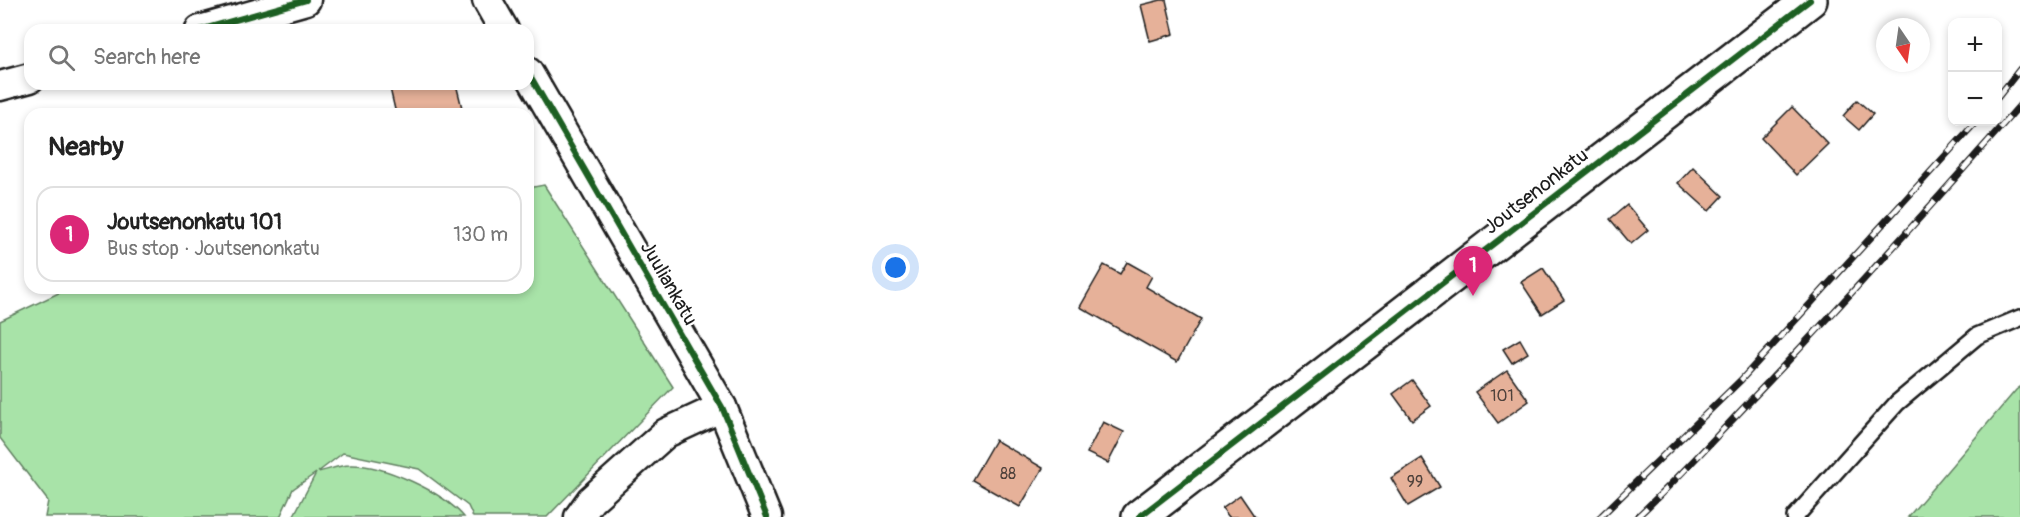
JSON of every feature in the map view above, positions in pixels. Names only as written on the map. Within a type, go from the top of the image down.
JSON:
[{"type":"street","points":[[221,24],[306,0]]},
{"type":"street","points":[[487,0],[501,24]]},
{"type":"street","name":"Joutsenonkatu","points":[[1139,517],[1810,0]]},
{"type":"street","points":[[0,86],[24,80]]},
{"type":"street","name":"Juuliankatu","points":[[534,82],[722,407],[767,517]]},
{"type":"street","points":[[579,517],[591,500],[666,434],[722,407]]},
{"type":"lane","points":[[1795,517],[1897,403],[1977,336],[2020,318]]},
{"type":"green space","points":[[544,185],[673,387],[547,517],[473,517],[468,506],[419,469],[343,453],[318,472],[350,465],[379,469],[427,489],[442,498],[464,517],[293,517],[316,473],[293,489],[280,517],[45,517],[48,501],[0,438],[0,321],[56,294],[534,294],[534,187]]},
{"type":"green space","points":[[2020,387],[2020,517],[1908,517],[2016,390]]},
{"type":"building","points":[[1166,0],[1174,34],[1150,41],[1141,5]]},
{"type":"building","points":[[390,90],[458,90],[462,108],[395,108]]},
{"type":"building","points":[[1857,100],[1873,114],[1859,130],[1843,116]]},
{"type":"building","points":[[1792,107],[1828,144],[1796,175],[1761,138]]},
{"type":"building","points":[[1693,167],[1723,196],[1709,211],[1678,183]]},
{"type":"building","points":[[1627,205],[1648,230],[1631,244],[1610,219]]},
{"type":"building","points":[[1127,262],[1152,276],[1146,287],[1201,319],[1177,362],[1080,307],[1104,265],[1120,274]]},
{"type":"building","points":[[1543,268],[1564,300],[1542,314],[1521,282]]},
{"type":"building","points":[[1520,339],[1528,353],[1512,363],[1503,349]]},
{"type":"building","points":[[1507,370],[1529,401],[1498,423],[1475,392]]},
{"type":"building","points":[[1412,380],[1431,406],[1412,420],[1393,394]]},
{"type":"building","points":[[1103,422],[1124,432],[1108,463],[1087,453]]},
{"type":"building","points":[[995,440],[1043,468],[1020,507],[972,480]]},
{"type":"building","points":[[1422,458],[1440,487],[1408,506],[1391,478]]},
{"type":"building","points":[[1240,495],[1255,517],[1229,517],[1222,508]]},
{"type":"railway","points":[[2002,92],[2020,69]]},
{"type":"railway","points":[[1637,517],[1695,460],[1819,327],[2020,105]]},
{"type":"railway","points":[[1600,517],[1741,380],[1972,126]]},
{"type":"cycle path","points":[[221,24],[306,0]]},
{"type":"cycle path","points":[[1139,517],[1810,0]]},
{"type":"cycle path","points":[[534,82],[722,407],[767,517]]},
{"type":"place","name":"Joutsenonkatu 101","points":[[1473,296]]}]
